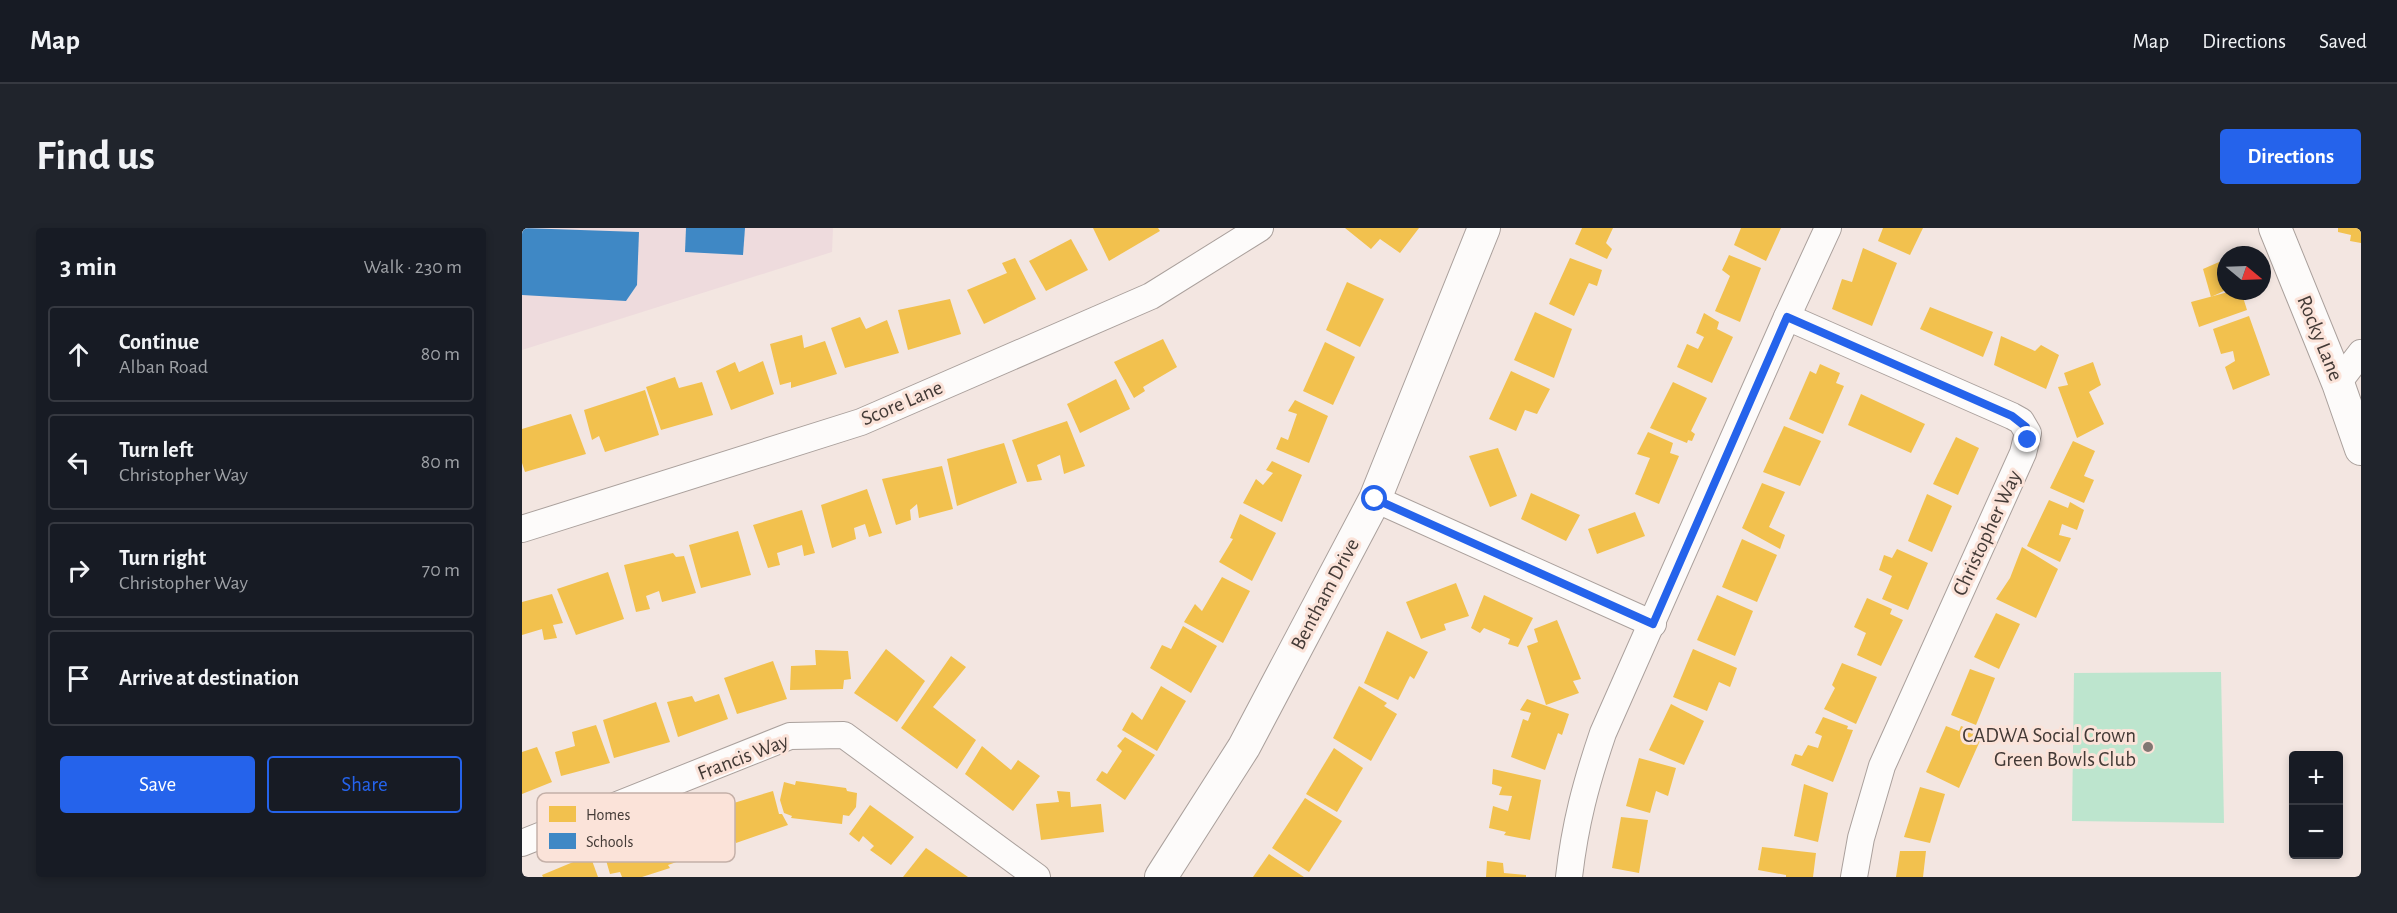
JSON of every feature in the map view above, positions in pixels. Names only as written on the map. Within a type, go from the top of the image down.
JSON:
[{"type":"street","name":"Score Lane","points":[[522,529],[861,422],[1151,296],[1260,228]]},
{"type":"street","name":"Bentham Drive","points":[[1161,877],[1244,747],[1375,499],[1484,228]]},
{"type":"street","points":[[1569,877],[1574,832],[1584,789],[1603,734],[1828,228]]},
{"type":"street","name":"Rocky Lane","points":[[2275,228],[2338,383],[2361,448]]},
{"type":"street","name":"Christopher Way","points":[[1787,317],[2012,416],[2021,421],[2028,433],[2023,453],[1882,766],[1861,838],[1854,877]]},
{"type":"street","points":[[2338,383],[2361,353]]},
{"type":"street","points":[[1375,499],[1653,624]]},
{"type":"street","name":"Francis Way","points":[[647,793],[790,736],[844,735],[1037,877]]},
{"type":"street","name":"Francis Way","points":[[522,843],[537,837]]},
{"type":"shaded area","points":[[522,228],[833,228],[832,252],[522,350]]},
{"type":"green space","name":"CADWA Social Crown Green Bowls Club","points":[[2221,672],[2224,823],[2072,821],[2074,673]]},
{"type":"building: Homes","points":[[1093,228],[1158,228],[1160,231],[1109,261]]},
{"type":"building: Homes","points":[[1345,228],[1419,228],[1400,253],[1380,239],[1371,249]]},
{"type":"building: Homes","points":[[1582,228],[1613,228],[1606,243],[1612,249],[1607,259],[1575,244]]},
{"type":"building: Homes","points":[[1741,228],[1781,228],[1766,261],[1734,245]]},
{"type":"building: Homes","points":[[1883,228],[1923,228],[1910,255],[1878,241]]},
{"type":"building: Homes","points":[[2338,228],[2361,228],[2361,243],[2350,241],[2351,235],[2338,232]]},
{"type":"building: Homes","points":[[1071,239],[1088,270],[1046,291],[1029,261]]},
{"type":"building: Homes","points":[[1863,248],[1897,263],[1872,326],[1832,309],[1842,279],[1852,282]]},
{"type":"building: Homes","points":[[1729,255],[1761,268],[1740,322],[1715,311],[1730,276],[1722,270]]},
{"type":"building: Homes","points":[[1015,258],[1036,299],[984,324],[967,290],[1007,273],[1002,263]]},
{"type":"building: Homes","points":[[1570,258],[1602,270],[1597,286],[1589,283],[1574,316],[1549,304]]},
{"type":"building: Homes","points":[[2217,263],[2217,294],[2211,297],[2203,269]]},
{"type":"building: Homes","points":[[1347,282],[1384,299],[1360,347],[1326,330]]},
{"type":"building: Homes","points":[[2217,295],[2217,300],[2244,300],[2247,310],[2199,327],[2191,302]]},
{"type":"building: Homes","points":[[950,299],[961,334],[908,350],[898,310]]},
{"type":"building: Homes","points":[[1930,307],[1993,332],[1983,357],[1920,329]]},
{"type":"building: Homes","points":[[1535,312],[1572,329],[1554,378],[1514,360]]},
{"type":"building: Homes","points":[[1704,313],[1719,322],[1717,329],[1733,337],[1712,383],[1677,367],[1687,344],[1698,349],[1704,337],[1696,333]]},
{"type":"building: Homes","points":[[2249,316],[2270,375],[2233,390],[2225,367],[2235,361],[2233,351],[2221,354],[2213,329]]},
{"type":"building: Homes","points":[[860,317],[866,329],[887,320],[899,353],[845,368],[831,328]]},
{"type":"building: Homes","points":[[802,335],[804,348],[825,341],[837,374],[791,388],[791,382],[780,385],[770,344]]},
{"type":"building: Homes","points":[[2001,336],[2035,351],[2041,345],[2059,355],[2046,389],[1994,365]]},
{"type":"building: Homes","points":[[1163,339],[1177,367],[1143,387],[1145,391],[1134,398],[1114,362]]},
{"type":"building: Homes","points":[[1325,342],[1355,357],[1333,405],[1303,391]]},
{"type":"building: Homes","points":[[763,361],[774,394],[731,410],[716,371],[735,362],[739,372]]},
{"type":"building: Homes","points":[[2093,362],[2101,385],[2089,392],[2104,424],[2077,438],[2058,387],[2068,385],[2064,373]]},
{"type":"building: Homes","points":[[1820,364],[1840,373],[1836,383],[1844,386],[1823,434],[1789,419],[1810,371],[1816,374]]},
{"type":"building: Homes","points":[[1511,371],[1550,389],[1537,414],[1525,410],[1516,431],[1489,419]]},
{"type":"building: Homes","points":[[675,377],[679,388],[702,382],[713,415],[661,430],[646,387]]},
{"type":"building: Homes","points":[[1116,379],[1130,409],[1080,433],[1067,404]]},
{"type":"building: Homes","points":[[1673,382],[1707,398],[1691,431],[1695,434],[1692,441],[1688,440],[1687,443],[1650,428]]},
{"type":"building: Homes","points":[[645,390],[659,435],[605,452],[599,436],[592,440],[584,410]]},
{"type":"building: Homes","points":[[1861,394],[1925,424],[1911,453],[1848,425]]},
{"type":"building: Homes","points":[[1295,400],[1328,416],[1309,463],[1276,449],[1281,437],[1288,440],[1297,414],[1288,411]]},
{"type":"building: Homes","points":[[571,414],[586,454],[525,472],[522,463],[522,429]]},
{"type":"building: Homes","points":[[1067,421],[1085,466],[1064,474],[1060,455],[1037,465],[1042,480],[1027,482],[1012,440]]},
{"type":"building: Homes","points":[[1784,426],[1821,441],[1800,486],[1763,472]]},
{"type":"building: Homes","points":[[1648,432],[1673,443],[1670,453],[1679,456],[1659,504],[1635,494],[1650,458],[1637,454]]},
{"type":"building: Homes","points":[[1956,437],[1979,448],[1958,495],[1933,484]]},
{"type":"building: Homes","points":[[2073,441],[2095,451],[2084,476],[2094,480],[2084,503],[2050,488]]},
{"type":"building: Homes","points":[[1004,443],[1017,483],[957,506],[947,459]]},
{"type":"building: Homes","points":[[1498,448],[1517,496],[1490,507],[1469,456]]},
{"type":"building: Homes","points":[[1272,461],[1302,475],[1282,522],[1243,503],[1256,479],[1263,485],[1273,473],[1266,470]]},
{"type":"building: Homes","points":[[942,466],[953,509],[919,518],[917,504],[910,510],[911,520],[896,525],[882,479]]},
{"type":"building: Homes","points":[[1762,483],[1785,492],[1769,527],[1785,535],[1780,549],[1742,528]]},
{"type":"building: Homes","points":[[867,489],[882,533],[869,537],[865,524],[854,528],[856,539],[832,548],[821,505]]},
{"type":"building: Homes","points":[[1531,493],[1580,515],[1566,541],[1521,519]]},
{"type":"building: Homes","points":[[1927,494],[1952,506],[1932,552],[1908,541]]},
{"type":"building: Homes","points":[[2049,500],[2068,508],[2070,502],[2084,510],[2077,530],[2062,524],[2059,535],[2071,538],[2060,562],[2027,546]]},
{"type":"building: Homes","points":[[802,510],[815,553],[804,556],[802,545],[777,553],[780,565],[768,568],[753,525]]},
{"type":"building: Homes","points":[[1635,512],[1645,536],[1597,554],[1588,529]]},
{"type":"building: Homes","points":[[1240,514],[1276,533],[1252,581],[1219,562],[1233,539],[1230,538]]},
{"type":"building: Homes","points":[[738,531],[751,575],[701,588],[689,545]]},
{"type":"building: Homes","points":[[1742,539],[1777,555],[1757,602],[1722,587]]},
{"type":"building: Homes","points":[[2022,547],[2058,569],[2036,618],[1996,599],[2010,578]]},
{"type":"building: Homes","points":[[1897,549],[1928,563],[1908,610],[1882,599],[1892,576],[1879,570],[1884,555],[1892,558]]},
{"type":"building: Homes","points":[[673,553],[676,557],[684,556],[696,593],[662,602],[659,591],[646,596],[650,609],[636,612],[624,565]]},
{"type":"building: Homes","points":[[608,572],[624,619],[576,635],[557,589]]},
{"type":"building: Homes","points":[[1222,577],[1250,591],[1223,643],[1184,622],[1195,604],[1202,611]]},
{"type":"building: Homes","points":[[1456,583],[1469,616],[1444,624],[1446,630],[1421,639],[1406,602]]},
{"type":"building: Homes","points":[[552,594],[563,623],[553,625],[557,638],[544,640],[542,629],[522,635],[522,602]]},
{"type":"building: Homes","points":[[1484,595],[1533,618],[1518,647],[1508,644],[1510,639],[1484,628],[1480,633],[1471,628]]},
{"type":"building: Homes","points":[[1717,595],[1753,611],[1735,656],[1697,640]]},
{"type":"building: Homes","points":[[1867,598],[1892,609],[1890,614],[1903,620],[1881,666],[1857,655],[1866,633],[1854,627]]},
{"type":"building: Homes","points":[[1996,613],[2020,624],[1999,669],[1974,657]]},
{"type":"building: Homes","points":[[1557,620],[1581,679],[1573,681],[1579,693],[1546,705],[1527,646],[1538,642],[1534,629]]},
{"type":"building: Homes","points":[[1183,626],[1217,646],[1191,693],[1150,668],[1162,645],[1171,649]]},
{"type":"building: Homes","points":[[1387,631],[1428,652],[1414,679],[1410,676],[1398,700],[1364,683]]},
{"type":"building: Homes","points":[[886,649],[925,681],[897,722],[854,693]]},
{"type":"building: Homes","points":[[1693,649],[1737,668],[1730,687],[1719,682],[1707,711],[1673,697]]},
{"type":"building: Homes","points":[[815,650],[848,651],[851,679],[844,680],[843,689],[790,690],[791,666],[816,665]]},
{"type":"building: Homes","points":[[951,656],[966,667],[933,707],[976,740],[957,769],[901,728]]},
{"type":"building: Homes","points":[[773,661],[787,699],[737,714],[724,678]]},
{"type":"building: Homes","points":[[1842,663],[1877,677],[1856,724],[1824,709],[1835,688],[1832,685]]},
{"type":"building: Homes","points":[[1970,669],[1995,678],[1976,725],[1951,715]]},
{"type":"building: Homes","points":[[1161,686],[1186,701],[1157,751],[1122,730],[1132,712],[1142,720]]},
{"type":"building: Homes","points":[[1359,686],[1387,703],[1384,706],[1397,714],[1371,761],[1333,738]]},
{"type":"building: Homes","points":[[719,694],[728,719],[678,737],[667,702],[692,696],[695,702]]},
{"type":"building: Homes","points":[[1527,699],[1569,714],[1562,735],[1558,733],[1545,770],[1511,757],[1523,719],[1528,721],[1531,713],[1520,710]]},
{"type":"building: Homes","points":[[656,702],[670,742],[614,758],[603,720]]},
{"type":"building: Homes","points":[[1671,704],[1704,721],[1684,765],[1649,750]]},
{"type":"building: Homes","points":[[1823,717],[1853,730],[1833,782],[1791,765],[1795,754],[1802,756],[1808,745],[1818,748],[1822,736],[1815,733]]},
{"type":"building: Homes","points":[[596,725],[610,763],[561,776],[555,752],[575,746],[572,732]]},
{"type":"building: Homes","points":[[1946,726],[1959,731],[1961,726],[1983,734],[1959,788],[1926,772]]},
{"type":"building: Homes","points":[[1125,737],[1155,755],[1125,800],[1096,780],[1102,771],[1107,774],[1122,751],[1117,746]]},
{"type":"building: Homes","points":[[982,746],[1011,770],[1018,760],[1040,776],[1013,811],[965,774]]},
{"type":"building: Homes","points":[[537,747],[552,782],[522,794],[522,752]]},
{"type":"building: Homes","points":[[1334,748],[1363,768],[1337,812],[1306,794]]},
{"type":"building: Homes","points":[[1639,758],[1676,768],[1668,796],[1656,791],[1650,813],[1626,806]]},
{"type":"building: Homes","points":[[1493,769],[1541,780],[1530,840],[1504,835],[1506,832],[1489,828],[1493,806],[1508,811],[1512,796],[1499,795],[1502,787],[1492,784]]},
{"type":"building: Homes","points":[[796,781],[846,788],[847,791],[857,793],[856,807],[849,816],[843,815],[842,824],[791,818],[792,816],[784,813],[780,800],[784,782],[795,785]]},
{"type":"building: Homes","points":[[1804,784],[1828,793],[1818,842],[1794,836]]},
{"type":"building: Homes","points":[[1920,787],[1945,794],[1930,843],[1904,837]]},
{"type":"building: Homes","points":[[773,791],[779,814],[782,814],[788,825],[736,843],[735,803]]},
{"type":"building: Homes","points":[[1057,791],[1070,792],[1071,807],[1101,804],[1104,832],[1041,840],[1036,804],[1059,802]]},
{"type":"building: Homes","points":[[1305,798],[1342,821],[1309,872],[1272,848]]},
{"type":"building: Homes","points":[[870,805],[914,837],[891,865],[870,850],[874,846],[863,836],[859,842],[849,834]]},
{"type":"building: Homes","points":[[1621,817],[1648,820],[1639,873],[1612,868]]},
{"type":"building: Homes","points":[[1762,847],[1816,853],[1813,877],[1786,877],[1786,875],[1758,870]]},
{"type":"building: Homes","points":[[926,848],[968,877],[903,877]]},
{"type":"building: Homes","points":[[1900,851],[1926,851],[1923,877],[1896,877]]},
{"type":"building: Homes","points":[[1269,854],[1304,877],[1253,877]]},
{"type":"building: Homes","points":[[1487,861],[1503,863],[1504,873],[1526,875],[1526,877],[1486,877]]},
{"type":"building: Homes","points":[[573,862],[593,862],[598,877],[543,877],[542,875]]},
{"type":"building: Homes","points":[[606,862],[676,862],[668,865],[670,868],[642,877],[622,877],[620,872],[610,874]]},
{"type":"building: Schools","points":[[522,228],[639,232],[637,285],[626,301],[522,295]]},
{"type":"building: Schools","points":[[686,228],[745,228],[743,255],[685,252]]},
{"type":"place","name":"CADWA Social Crown Green Bowls Club","points":[[2148,747]]},
{"type":"route","points":[[1375,499],[1653,624],[1787,317],[2012,416],[2026,427],[2028,440]]}]
